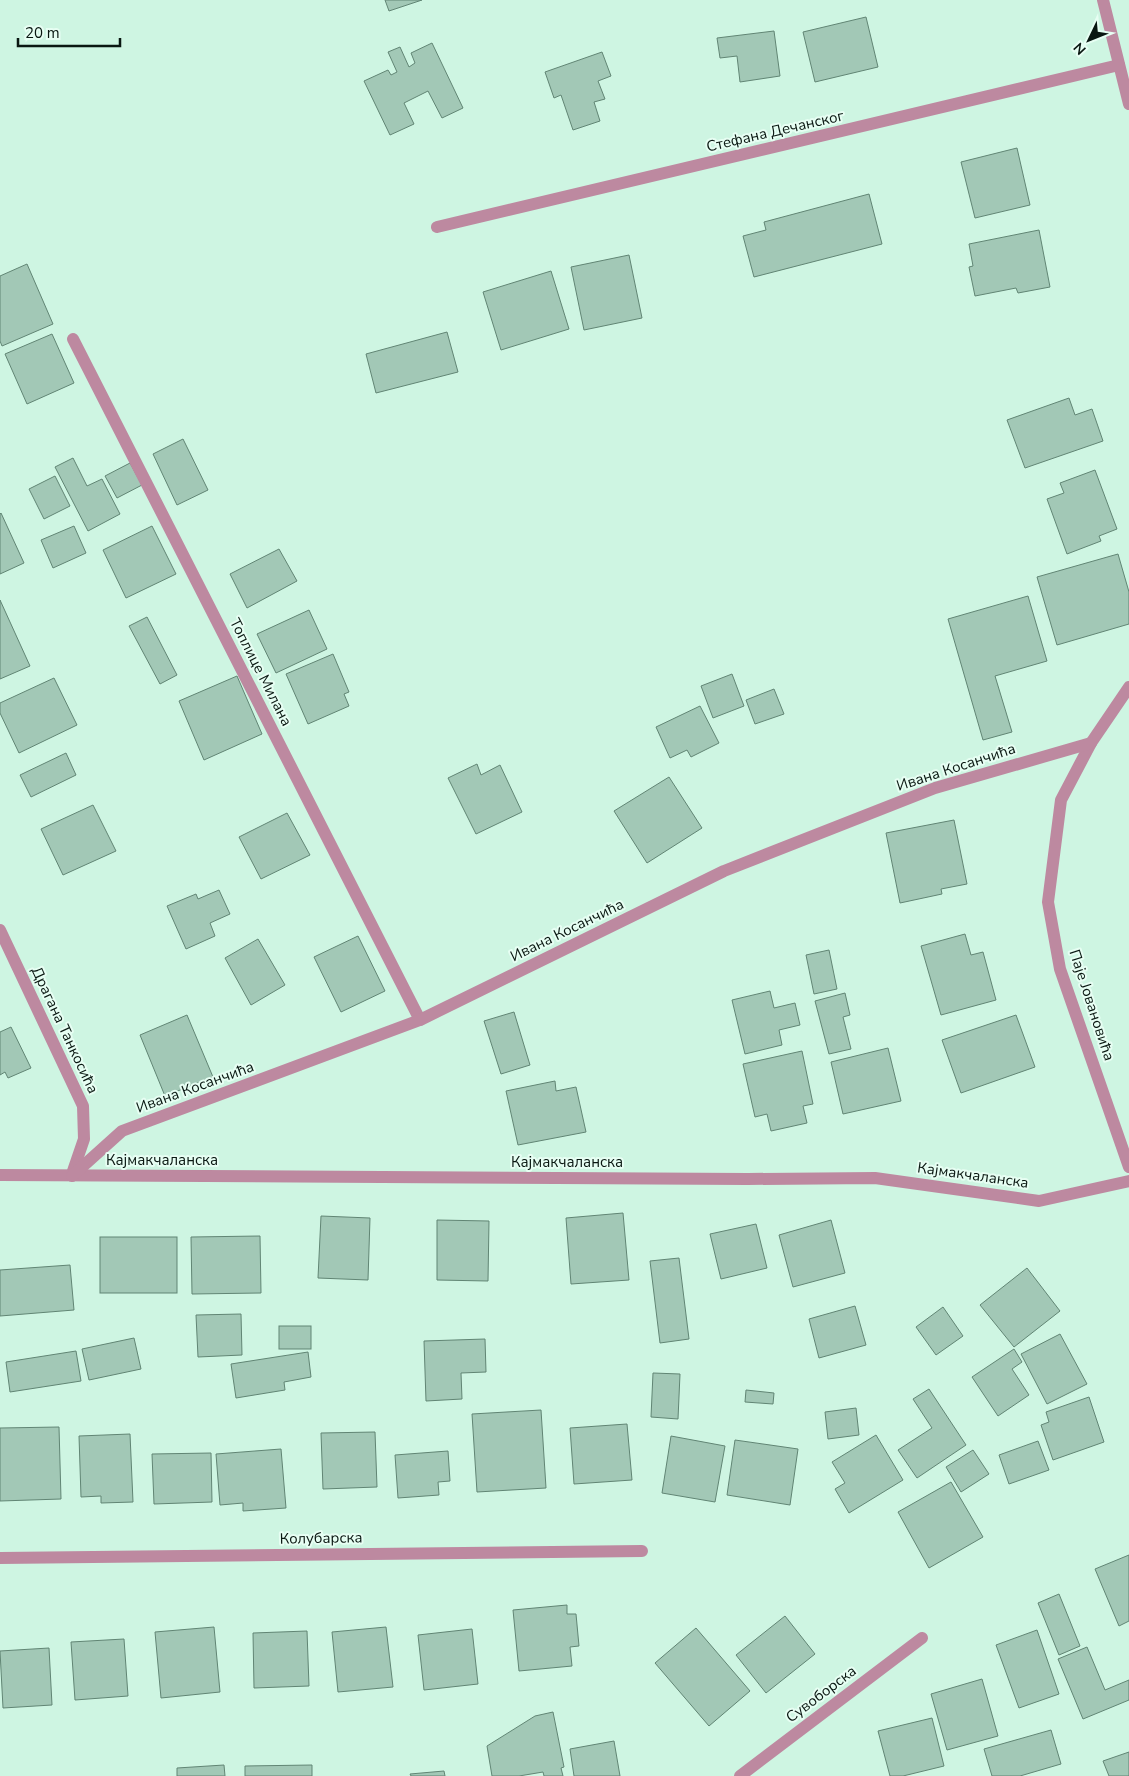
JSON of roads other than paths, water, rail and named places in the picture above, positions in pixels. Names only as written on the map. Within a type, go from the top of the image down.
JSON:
[{"type":"street","points":[[1103,0],[1129,104]]},
{"type":"street","name":"Стефана Дечанског","points":[[437,227],[1120,65]]},
{"type":"street","name":"Топлице Милана","points":[[73,339],[420,1020]]},
{"type":"street","name":"Паје Јовановића","points":[[1129,687],[1091,743],[1061,800],[1048,902],[1060,969],[1129,1167]]},
{"type":"street","name":"Ивана Косанчића","points":[[72,1176],[122,1131],[420,1020],[724,871],[935,788],[1091,743]]},
{"type":"street","name":"Драгана Танкосића","points":[[0,930],[83,1106],[84,1139],[72,1176]]},
{"type":"street","name":"Кајмакчаланска","points":[[0,1175],[875,1178],[1039,1201],[1129,1181]]},
{"type":"street","name":"Колубарска","points":[[0,1558],[642,1551]]},
{"type":"street","name":"Сувоборска","points":[[740,1776],[922,1638]]}]
